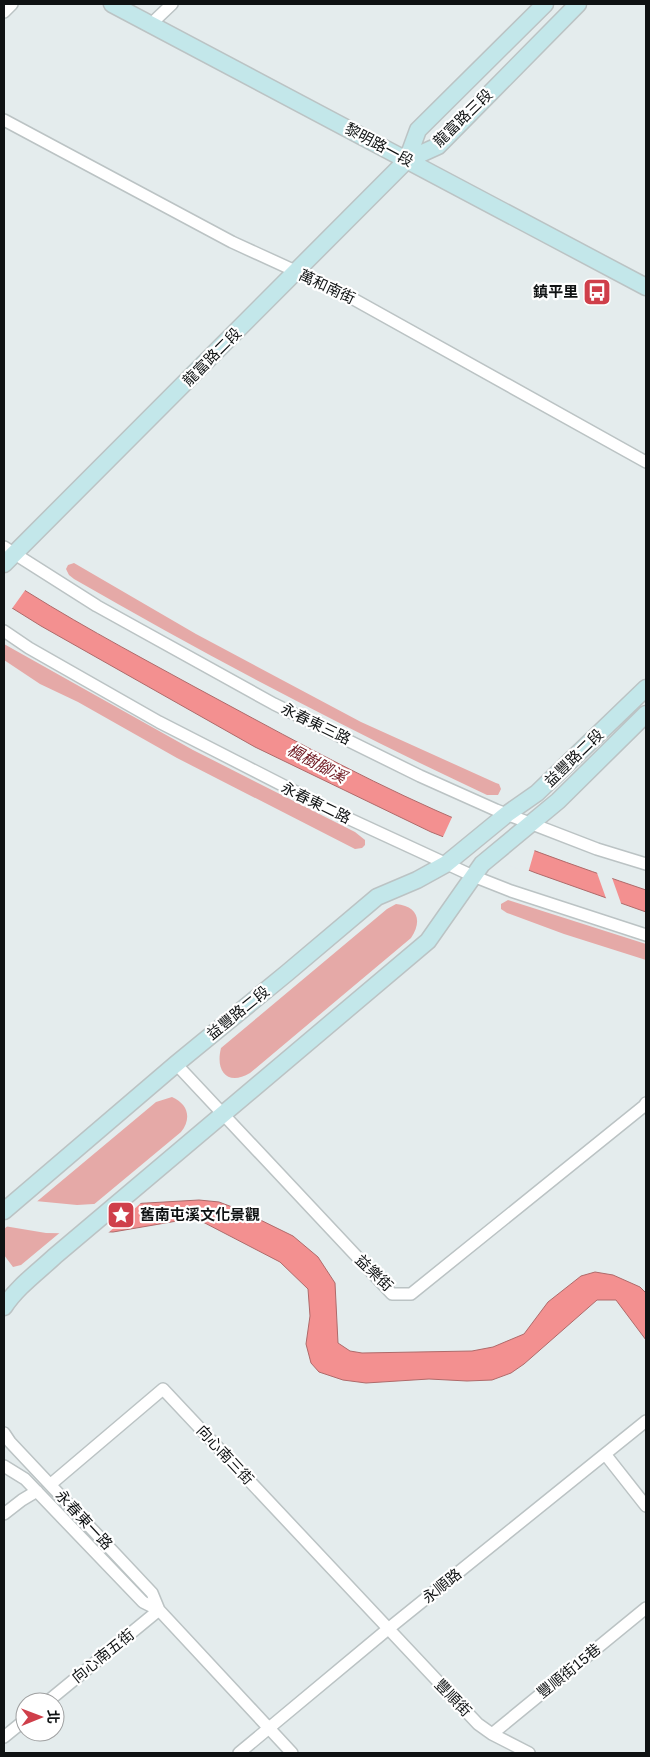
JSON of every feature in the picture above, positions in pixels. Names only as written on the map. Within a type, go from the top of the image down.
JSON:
[{"type":"street","points":[[4,12],[12,4]]},
{"type":"street","name":"黎明路一段","points":[[112,4],[646,287]]},
{"type":"street","points":[[151,24],[172,4]]},
{"type":"street","name":"龍富路三段","points":[[408,160],[418,130],[545,4]]},
{"type":"street","name":"龍富路三段","points":[[408,160],[438,146],[578,4]]},
{"type":"street","name":"萬和南街","points":[[4,120],[232,242],[353,299],[646,462]]},
{"type":"street","name":"龍富路二段","points":[[7,555],[408,160]]},
{"type":"street","name":"永春東三路","points":[[7,555],[274,704],[502,818],[525,827],[646,864]]},
{"type":"street","name":"永春東二路","points":[[4,631],[29,648],[159,722],[343,816],[446,864],[478,870],[511,891],[646,935]]},
{"type":"street","name":"益豐路二段","points":[[4,1211],[176,1064],[377,897],[417,880],[446,864],[502,818],[537,793],[646,688]]},
{"type":"street","name":"益豐路二段","points":[[478,870],[525,827],[558,801],[646,714]]},
{"type":"street","points":[[4,1307],[24,1284],[428,942],[478,870]]},
{"type":"street","name":"益樂街","points":[[176,1064],[392,1294],[412,1294],[644,1106],[646,1102]]},
{"type":"street","name":"向心南三街","points":[[50,1484],[163,1389],[388,1629]]},
{"type":"street","name":"永順路","points":[[239,1753],[388,1629],[646,1421]]},
{"type":"street","name":"永春東一路","points":[[4,1433],[10,1442],[152,1593],[159,1610],[292,1753]]},
{"type":"street","points":[[606,1454],[646,1506]]},
{"type":"street","name":"永春東一路","points":[[4,1466],[26,1480],[142,1602],[159,1610]]},
{"type":"street","points":[[4,1514],[36,1491]]},
{"type":"street","name":"豐順街15巷","points":[[492,1734],[646,1608]]},
{"type":"street","name":"向心南五街","points":[[59,1692],[159,1610]]},
{"type":"street","name":"豐順街","points":[[388,1629],[478,1724],[492,1734],[529,1753]]},
{"type":"street","points":[[4,1737],[15,1728]]},
{"type":"shaded area","points":[[74,563],[196,634],[361,722],[499,784],[501,789],[498,795],[487,795],[278,692],[74,579],[66,569],[68,565]]},
{"type":"shaded area","points":[[4,644],[193,750],[355,832],[365,840],[365,845],[362,848],[355,849],[177,758],[78,702],[40,684],[4,660]]},
{"type":"shaded area","points":[[508,900],[646,944],[646,960],[564,934],[507,913],[501,909],[501,904]]},
{"type":"shaded area","points":[[396,904],[409,908],[416,915],[417,925],[411,938],[250,1073],[235,1078],[225,1074],[220,1064],[221,1048],[387,909]]},
{"type":"shaded area","points":[[172,1097],[182,1103],[187,1112],[186,1122],[181,1132],[21,1265],[13,1267],[4,1255],[4,1229],[156,1102]]},
{"type":"water","name":"楓樹腳溪","points":[[4,577],[121,647],[373,781],[513,843],[646,890],[646,912],[536,873],[431,832],[255,747],[41,626],[4,603]]},
{"type":"water","points":[[4,1200],[77,1207],[199,1200],[219,1202],[240,1210],[293,1236],[318,1257],[335,1283],[338,1343],[350,1351],[362,1353],[472,1351],[493,1347],[524,1334],[548,1302],[581,1276],[595,1272],[613,1275],[640,1287],[646,1293],[646,1340],[616,1300],[597,1300],[524,1364],[511,1373],[492,1380],[429,1379],[366,1383],[343,1380],[319,1372],[311,1363],[306,1344],[310,1316],[308,1289],[280,1262],[201,1221],[177,1221],[113,1232],[47,1230]]},
{"type":"pier","points":[[4,575],[26,589],[11,610],[4,606]]},
{"type":"pier","points":[[453,815],[535,849],[528,873],[442,839]]},
{"type":"pier","points":[[596,870],[611,875],[622,906],[607,901]]},
{"type":"pier","points":[[4,1198],[77,1205],[143,1201],[107,1234],[46,1233],[4,1226]]},
{"type":"place","name":"鎮平里","points":[[597,292]]},
{"type":"place","name":"舊南屯溪文化景觀","points":[[121,1215]]}]
